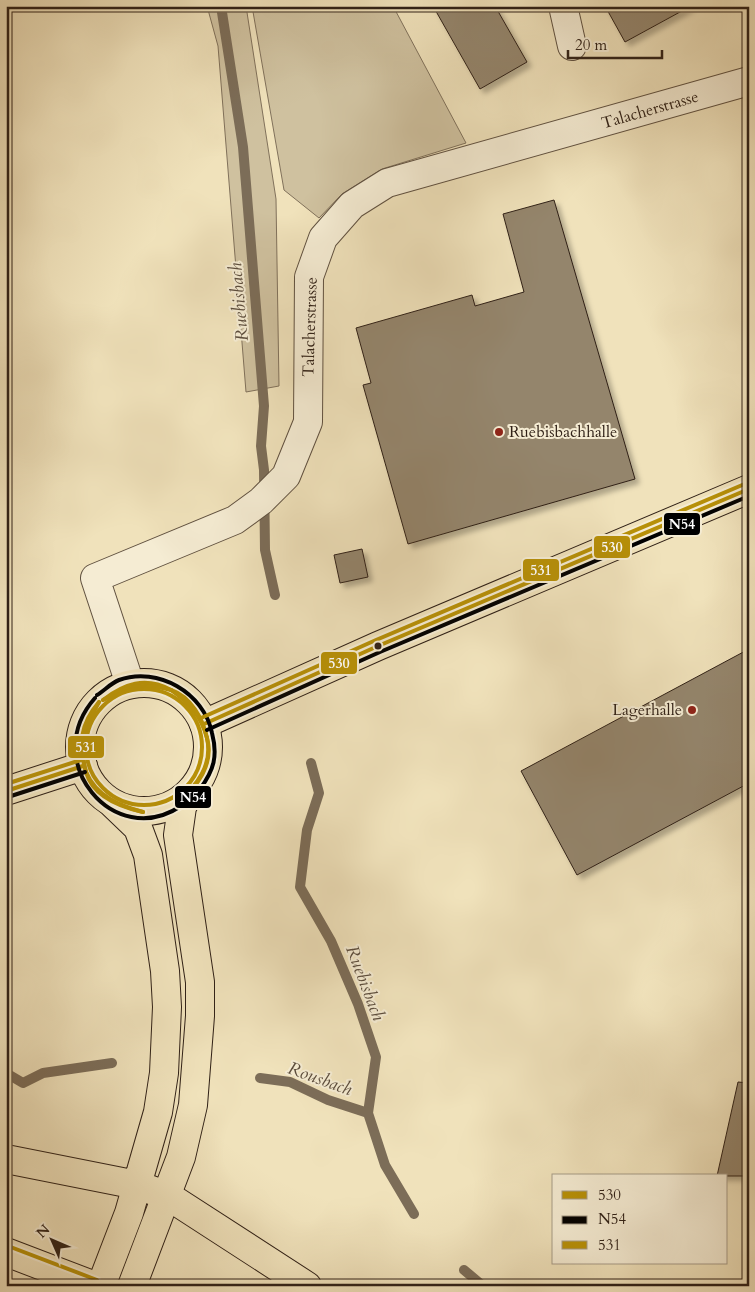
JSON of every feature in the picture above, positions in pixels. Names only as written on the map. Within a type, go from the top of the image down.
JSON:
[{"type":"main road","points":[[204,724],[378,646],[749,489]]},
{"type":"main road","points":[[101,1286],[114,1256],[137,1185],[158,1112],[164,1072],[167,1007],[148,855],[138,828],[100,794],[90,781],[83,766],[80,749],[82,731],[89,715],[107,696],[130,684],[160,685],[175,691],[187,699],[204,724],[208,742],[208,760],[201,778],[190,792],[182,807],[178,835],[200,982],[200,1023],[193,1105],[182,1157],[136,1276]]},
{"type":"main road","points":[[6,791],[83,766]]},
{"type":"main road","points":[[113,804],[144,812],[160,809],[175,803],[190,792]]},
{"type":"main road","points":[[6,1159],[137,1185],[168,1196],[307,1286]]},
{"type":"main road","points":[[6,1252],[95,1286]]},
{"type":"street","points":[[563,6],[572,46]]},
{"type":"street","name":"Talacherstrasse","points":[[130,684],[95,578],[235,520],[261,501],[286,476],[308,422],[309,277],[323,238],[352,204],[387,183],[592,127],[749,81]]},
{"type":"shaded area","points":[[207,6],[246,6],[276,199],[279,386],[246,392],[218,46]]},
{"type":"shaded area","points":[[252,6],[393,6],[466,143],[382,169],[342,194],[319,218],[284,190]]},
{"type":"building","points":[[433,6],[495,6],[527,62],[480,89]]},
{"type":"building","points":[[605,6],[691,6],[625,42]]},
{"type":"building","name":"Ruebisbachhalle","points":[[554,200],[635,479],[408,544],[363,385],[371,383],[356,328],[472,295],[475,306],[524,292],[503,214]]},
{"type":"building","points":[[362,549],[368,577],[340,583],[334,555]]},
{"type":"building","name":"Lagerhalle","points":[[749,649],[749,783],[577,875],[521,771]]},
{"type":"building","points":[[738,1082],[749,1083],[749,1176],[717,1174]]},
{"type":"waterway","name":"Ruebisbach","points":[[221,6],[243,147],[264,406],[261,446],[264,470],[265,550],[275,595]]},
{"type":"waterway","name":"Ruebisbach","points":[[311,763],[319,793],[307,830],[300,887],[331,941],[358,1004],[376,1057],[368,1113],[385,1165],[414,1214]]},
{"type":"waterway","name":"Rousbach","points":[[6,1073],[23,1083],[43,1073],[112,1063]]},
{"type":"waterway","name":"Rousbach","points":[[260,1078],[290,1082],[328,1100],[368,1113]]},
{"type":"waterway","name":"Ruebisbach","points":[[464,1270],[483,1286]]},
{"type":"transit line","name":"531","points":[[201,718],[376,640],[747,483]]},
{"type":"transit line","name":"530","points":[[204,724],[378,646],[749,489]]},
{"type":"transit line","name":"N54","points":[[207,730],[380,652],[749,496]]},
{"type":"transit line","name":"N54","points":[[95,698],[80,723],[75,748],[80,772],[92,792],[110,808],[131,817],[156,817],[181,806],[194,797],[209,775],[215,756],[212,733],[200,706],[177,686],[149,677],[134,677],[116,681],[97,695]]},
{"type":"transit line","name":"530","points":[[103,700],[111,694],[135,684],[152,683],[171,690]]},
{"type":"transit line","name":"530","points":[[103,700],[120,691],[136,687],[152,686],[171,690]]},
{"type":"transit line","name":"531","points":[[144,689],[166,694],[185,706],[197,725],[202,747],[197,769],[185,788],[166,800],[144,805],[122,800],[103,788],[91,769],[86,747],[91,725],[103,706],[122,694],[144,689]]},
{"type":"transit line","name":"530","points":[[171,690],[190,703],[199,716],[207,738]]},
{"type":"transit line","name":"530","points":[[171,690],[198,717],[207,738]]},
{"type":"transit line","name":"530","points":[[86,772],[82,753],[82,735],[88,718],[99,702]]},
{"type":"transit line","name":"530","points":[[86,772],[83,752],[84,736],[99,702]]},
{"type":"transit line","name":"530","points":[[177,801],[191,789],[202,774],[208,757],[207,738]]},
{"type":"transit line","name":"530","points":[[177,801],[192,789],[202,774],[208,757],[209,747],[207,738]]},
{"type":"transit line","name":"531","points":[[6,784],[81,760]]},
{"type":"transit line","name":"530","points":[[6,791],[83,766]]},
{"type":"transit line","name":"N54","points":[[8,797],[85,772]]},
{"type":"transit line","name":"530","points":[[86,772],[102,794],[126,807],[143,812]]},
{"type":"transit line","name":"530","points":[[86,772],[95,788],[108,800],[143,812]]},
{"type":"transit line","name":"531","points":[[8,1246],[97,1280]]},
{"type":"place","name":"Ruebisbachhalle","points":[[499,432]]},
{"type":"place","name":"Lagerhalle","points":[[692,710]]}]
